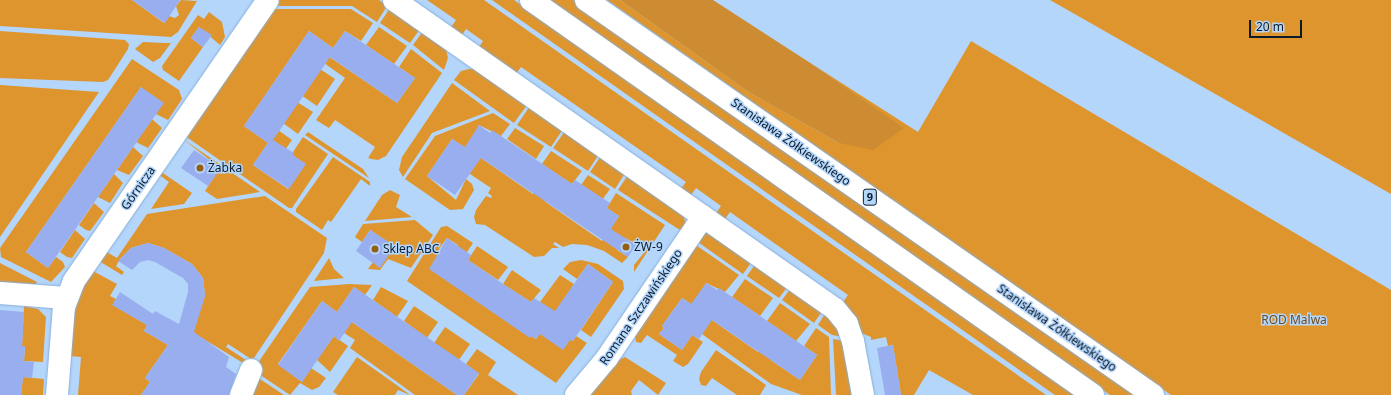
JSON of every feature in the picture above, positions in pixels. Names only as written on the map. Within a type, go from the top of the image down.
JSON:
[{"type":"main road","name":"Górnicza","points":[[57,395],[66,298],[79,272],[268,0]]},
{"type":"main road","points":[[394,0],[835,309],[850,331],[863,395]]},
{"type":"main road","points":[[531,0],[1093,395]]},
{"type":"main road","name":"Stanisława Żółkiewskiego","points":[[586,0],[1153,395]]},
{"type":"main road","name":"Romana Szczawińskiego","points":[[576,395],[596,373],[703,217]]},
{"type":"main road","points":[[0,293],[66,298]]},
{"type":"main road","points":[[241,395],[251,370]]},
{"type":"green space","points":[[0,0],[132,0],[164,23],[169,16],[175,18],[179,15],[176,6],[181,0],[197,1],[178,32],[171,37],[0,26]]},
{"type":"green space","points":[[278,0],[379,0],[387,6],[377,22],[352,6],[275,6]]},
{"type":"green space","points":[[427,0],[484,0],[1046,395],[973,395],[929,370],[914,395],[901,395],[893,345],[888,346],[886,337],[871,340],[871,337],[859,332],[841,305],[848,295],[730,212],[723,222],[714,216],[721,206],[696,188],[689,198],[679,191],[686,182],[521,67],[514,77],[477,50],[483,41],[466,29],[460,38],[449,30],[456,20]]},
{"type":"green space","points":[[492,0],[514,0],[1077,395],[1055,395]]},
{"type":"green space","points":[[546,0],[573,0],[1137,395],[1110,395]]},
{"type":"green space","name":"ROD Malwa","points":[[607,0],[620,0],[750,93],[839,143],[903,128],[815,66],[918,132],[971,41],[1391,290],[1391,395],[1171,395]]},
{"type":"green space","points":[[1050,0],[1391,0],[1391,194],[1340,165]]},
{"type":"green space","points":[[390,8],[420,29],[410,43],[380,23]]},
{"type":"green space","points":[[272,9],[351,9],[373,23],[361,41],[345,31],[333,48],[309,31],[244,126],[268,143],[253,165],[288,189],[293,152],[303,137],[328,154],[292,208],[289,208],[185,136]]},
{"type":"green space","points":[[209,12],[222,22],[225,37],[220,45],[199,27],[191,38],[203,47],[179,81],[163,70],[162,66],[198,15],[204,19]]},
{"type":"green space","points":[[379,27],[407,46],[394,64],[366,45]]},
{"type":"green space","points":[[0,31],[125,40],[129,44],[128,49],[108,80],[103,82],[0,78]]},
{"type":"green space","points":[[423,31],[446,49],[448,58],[444,70],[413,45]]},
{"type":"green space","points":[[143,42],[171,43],[160,58],[153,62],[135,49]]},
{"type":"green space","points":[[411,49],[442,73],[386,156],[378,160],[368,158],[375,147],[335,120],[329,128],[316,120],[345,78],[324,63],[328,56],[397,103],[415,78],[399,67]]},
{"type":"green space","points":[[132,59],[179,90],[182,99],[168,120],[156,114],[141,87],[26,252],[48,268],[56,257],[63,262],[65,267],[51,282],[1,257],[0,248]]},
{"type":"green space","points":[[320,69],[335,79],[317,106],[301,95]]},
{"type":"green space","points":[[474,69],[527,105],[514,123],[454,80],[461,71]]},
{"type":"green space","points":[[452,83],[490,111],[432,133],[403,177],[399,170],[402,157]]},
{"type":"green space","points":[[0,85],[99,92],[0,237]]},
{"type":"green space","points":[[297,102],[313,112],[298,134],[283,123]]},
{"type":"green space","points":[[530,106],[563,129],[551,147],[517,125]]},
{"type":"green space","points":[[493,113],[510,124],[501,136],[479,125],[467,149],[452,139],[427,176],[456,200],[466,179],[472,184],[474,190],[463,209],[450,210],[405,179],[435,136]]},
{"type":"green space","points":[[152,119],[162,128],[148,148],[136,142]]},
{"type":"green space","points":[[515,128],[544,146],[536,159],[507,139]]},
{"type":"green space","points":[[278,130],[292,140],[285,150],[271,140]]},
{"type":"green space","points":[[565,131],[599,154],[588,171],[553,148]]},
{"type":"green space","points":[[308,132],[363,169],[369,178],[305,135]]},
{"type":"green space","points":[[183,139],[260,192],[217,199],[205,191],[220,168]]},
{"type":"green space","points":[[133,147],[143,156],[129,175],[117,170]]},
{"type":"green space","points":[[551,151],[582,171],[572,184],[542,164]]},
{"type":"green space","points":[[478,156],[533,194],[535,191],[547,203],[602,241],[619,216],[607,208],[616,193],[665,225],[634,272],[634,265],[647,249],[625,238],[617,250],[628,257],[622,263],[604,251],[587,245],[572,244],[563,247],[555,242],[553,244],[559,248],[552,248],[544,256],[534,257],[485,225],[476,224],[474,217],[476,210],[486,196],[491,198],[492,196],[488,193],[491,188],[467,172]]},
{"type":"green space","points":[[601,156],[625,173],[615,189],[590,172]]},
{"type":"green space","points":[[333,157],[370,182],[370,186],[361,179],[331,222],[328,220],[322,230],[296,212],[296,209]]},
{"type":"green space","points":[[160,171],[192,193],[184,204],[151,209],[169,182],[158,174]]},
{"type":"green space","points":[[114,174],[123,183],[110,203],[98,197]]},
{"type":"green space","points":[[588,175],[610,189],[600,203],[579,188]]},
{"type":"green space","points":[[628,175],[683,214],[686,224],[683,232],[618,190]]},
{"type":"green space","points":[[390,190],[400,195],[396,207],[412,217],[365,221],[382,195]]},
{"type":"green space","points":[[265,196],[327,238],[324,253],[254,358],[251,359],[228,344],[226,347],[249,362],[248,366],[192,332],[205,296],[203,278],[192,264],[164,248],[148,243],[131,248],[121,258],[116,266],[124,272],[122,275],[99,261],[105,251],[117,258],[147,214]]},
{"type":"green space","points":[[94,203],[104,212],[90,231],[79,225]]},
{"type":"green space","points":[[415,220],[433,235],[411,268],[388,259],[380,270],[368,269],[373,262],[380,267],[394,246],[370,230],[362,242],[355,237],[363,224]]},
{"type":"green space","points":[[447,226],[473,243],[467,252],[456,248],[458,245],[447,238],[439,249],[531,336],[536,339],[542,330],[573,341],[576,336],[587,343],[556,383],[407,281],[441,227]]},
{"type":"green space","points":[[75,230],[85,239],[72,258],[67,257],[60,252]]},
{"type":"green space","points":[[704,233],[708,233],[753,260],[743,274],[695,240]]},
{"type":"green space","points":[[693,243],[739,275],[725,292],[706,283],[694,306],[682,298],[662,326],[664,328],[659,334],[682,350],[692,335],[703,342],[688,364],[683,367],[673,361],[677,355],[647,335],[641,343],[636,342],[635,336]]},
{"type":"green space","points":[[477,246],[508,267],[498,280],[468,260]]},
{"type":"green space","points":[[329,258],[334,269],[344,278],[314,281]]},
{"type":"green space","points":[[581,260],[598,264],[623,281],[624,289],[591,337],[581,330],[613,282],[588,264],[577,279],[563,269],[570,262]]},
{"type":"green space","points":[[0,263],[37,282],[36,284],[0,282]]},
{"type":"green space","points":[[756,263],[788,286],[779,298],[747,276]]},
{"type":"green space","points":[[512,270],[541,290],[531,302],[503,284]]},
{"type":"green space","points":[[93,271],[117,284],[110,296],[116,299],[113,305],[147,325],[144,331],[168,345],[145,378],[150,382],[141,395],[78,395],[81,357],[69,356],[72,319],[81,289]]},
{"type":"green space","points":[[560,275],[574,284],[552,317],[537,306]]},
{"type":"green space","points":[[745,279],[773,298],[760,316],[732,297]]},
{"type":"green space","points":[[349,284],[372,285],[365,295],[354,287],[337,312],[322,301],[278,364],[302,382],[311,368],[326,378],[319,387],[312,390],[300,383],[290,395],[253,370],[310,287]]},
{"type":"green space","points":[[381,287],[408,301],[397,317],[373,300]]},
{"type":"green space","points":[[791,288],[823,310],[814,323],[782,300]]},
{"type":"green space","points":[[780,303],[810,324],[796,341],[767,321]]},
{"type":"green space","points":[[24,306],[38,309],[46,317],[43,362],[24,361],[25,346],[22,346]]},
{"type":"green space","points":[[414,306],[438,322],[427,338],[404,321]]},
{"type":"green space","points":[[826,312],[844,337],[832,335],[818,325]]},
{"type":"green space","points":[[706,316],[758,352],[761,349],[772,361],[800,380],[817,355],[804,346],[816,328],[829,337],[831,395],[802,395],[771,384],[702,334]]},
{"type":"green space","points":[[346,318],[457,395],[415,395],[350,348],[355,340],[338,329]]},
{"type":"green space","points":[[445,327],[470,344],[459,360],[434,343]]},
{"type":"green space","points":[[334,336],[348,346],[330,372],[317,360]]},
{"type":"green space","points":[[833,339],[845,341],[855,395],[836,395]]},
{"type":"green space","points":[[477,349],[496,362],[488,375],[518,395],[464,395],[479,374],[466,364]]},
{"type":"green space","points":[[716,350],[766,385],[760,395],[737,395],[712,378],[706,386],[701,385],[699,379],[701,372]]},
{"type":"green space","points":[[357,357],[410,395],[398,390],[395,395],[338,395],[333,392]]},
{"type":"green space","points":[[625,357],[666,383],[658,395],[639,380],[631,391],[632,395],[588,395],[619,360]]},
{"type":"green space","points":[[254,375],[284,395],[246,395]]},
{"type":"green space","points":[[23,377],[44,379],[43,395],[21,395]]},
{"type":"shaded area","points":[[620,0],[713,0],[815,66],[904,128],[873,150],[839,143],[750,93]]},
{"type":"building","points":[[132,0],[180,0],[165,23]]},
{"type":"building","points":[[199,27],[212,35],[203,47],[191,38]]},
{"type":"building","points":[[309,31],[333,48],[345,31],[415,78],[397,103],[330,57],[273,140],[294,153],[293,155],[306,164],[289,189],[253,165],[268,143],[244,126]]},
{"type":"building","points":[[141,87],[164,103],[48,268],[26,252]]},
{"type":"building","points":[[479,125],[490,133],[492,130],[572,184],[575,180],[610,203],[607,208],[619,216],[611,229],[636,245],[628,257],[481,158],[455,195],[427,176],[452,139],[465,147]]},
{"type":"building","points":[[194,150],[221,168],[208,186],[181,168]]},
{"type":"building","points":[[370,230],[395,246],[380,268],[356,251]]},
{"type":"building","points":[[447,238],[471,255],[468,260],[503,284],[531,302],[534,298],[555,311],[588,264],[613,282],[573,341],[570,340],[563,350],[540,334],[536,339],[531,336],[530,338],[429,269]]},
{"type":"building","points":[[148,243],[164,248],[192,264],[203,278],[205,296],[194,332],[229,357],[226,367],[236,374],[229,395],[141,395],[150,382],[145,378],[168,345],[144,331],[147,325],[112,305],[120,292],[153,314],[155,311],[179,324],[188,292],[188,284],[183,278],[155,262],[148,260],[140,262],[132,270],[118,261],[131,248]]},
{"type":"building","points":[[706,283],[717,290],[719,288],[817,355],[800,380],[712,320],[699,339],[692,335],[682,350],[659,334],[664,328],[662,326],[682,298],[691,304]]},
{"type":"building","points":[[354,287],[479,373],[464,395],[457,395],[352,322],[339,341],[334,336],[302,382],[278,365],[322,301],[337,312]]},
{"type":"building","points":[[0,310],[24,312],[22,346],[25,346],[24,361],[34,362],[32,378],[23,377],[21,395],[0,395]]},
{"type":"building","points":[[893,345],[901,395],[885,395],[877,348]]},
{"type":"place","name":"Żabka","points":[[200,168]]},
{"type":"place","name":"ŻW-9","points":[[626,247]]},
{"type":"place","name":"Sklep ABC","points":[[375,249]]}]
